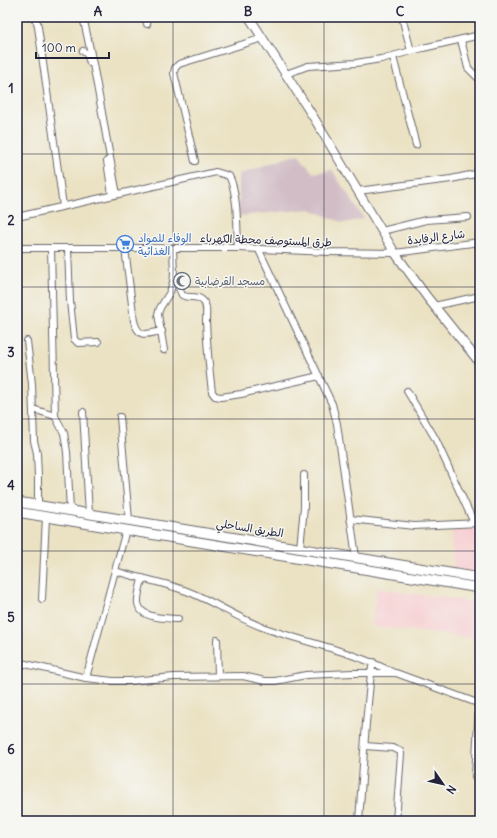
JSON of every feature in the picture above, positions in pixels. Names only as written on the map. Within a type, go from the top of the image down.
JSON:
[{"type":"highway","name":"الطريق الساحلي","points":[[17,502],[480,578]]},
{"type":"highway","name":"الطريق الساحلي","points":[[17,512],[480,588]]},
{"type":"main road","points":[[249,17],[314,118],[395,252],[434,306],[480,363]]},
{"type":"street","points":[[33,17],[37,22],[38,27],[62,206]]},
{"type":"street","points":[[83,17],[94,64],[115,194]]},
{"type":"street","points":[[146,17],[147,24]]},
{"type":"street","points":[[402,17],[410,51]]},
{"type":"street","points":[[286,74],[308,66],[356,63],[393,56],[480,35]]},
{"type":"street","points":[[195,161],[174,73],[175,68],[179,64],[263,38]]},
{"type":"street","points":[[460,40],[468,68],[480,80]]},
{"type":"street","points":[[83,51],[88,57],[92,70],[115,194]]},
{"type":"street","points":[[393,56],[416,145]]},
{"type":"street","points":[[17,218],[62,206],[203,174],[216,172],[224,173],[231,180],[233,188],[236,205],[238,248]]},
{"type":"street","points":[[358,191],[451,179],[480,173]]},
{"type":"street","points":[[382,231],[426,220],[468,217]]},
{"type":"street","name":"شارع الرفايدة","points":[[395,252],[480,242]]},
{"type":"street","name":"طرق المستوصف محطة الكهرباء","points":[[17,248],[258,248],[329,252],[395,252]]},
{"type":"street","points":[[51,248],[55,416],[64,433],[67,452],[70,510]]},
{"type":"street","points":[[68,248],[70,301],[74,339],[78,343],[98,342]]},
{"type":"street","points":[[125,248],[136,328],[140,333],[145,335],[162,331]]},
{"type":"street","points":[[164,350],[158,314],[170,292],[174,277],[173,248]]},
{"type":"street","points":[[258,248],[329,395],[335,413],[356,558]]},
{"type":"street","points":[[174,277],[182,295],[197,298],[204,303],[206,308],[207,356],[212,392],[215,396],[221,397],[242,394],[319,376]]},
{"type":"street","points":[[434,306],[480,296]]},
{"type":"street","points":[[27,341],[34,409],[34,441],[37,453],[38,505]]},
{"type":"street","points":[[350,519],[414,526],[477,523],[435,438],[407,391]]},
{"type":"street","points":[[34,409],[55,416]]},
{"type":"street","points":[[84,412],[89,514]]},
{"type":"street","points":[[120,417],[129,520]]},
{"type":"street","points":[[300,548],[304,506],[304,475]]},
{"type":"street","points":[[42,599],[46,517]]},
{"type":"street","points":[[86,678],[126,530]]},
{"type":"street","points":[[115,571],[195,594],[231,614],[261,627],[373,662],[396,673],[480,704],[475,777]]},
{"type":"street","points":[[142,578],[138,603],[140,610],[147,616],[178,620]]},
{"type":"street","points":[[217,640],[218,676]]},
{"type":"street","points":[[17,662],[86,678],[113,681],[218,676],[243,676],[266,681],[275,681],[306,675],[396,673]]},
{"type":"street","points":[[359,821],[370,673],[373,662]]},
{"type":"street","points":[[365,746],[393,748],[400,751],[396,821]]},
{"type":"shaded area","points":[[298,154],[313,173],[332,170],[364,219],[343,223],[310,209],[239,216],[239,174]]},
{"type":"shaded area","points":[[480,529],[480,573],[453,569],[452,531]]},
{"type":"shaded area","points":[[377,588],[480,603],[480,639],[372,626]]},
{"type":"place","name":"الوفاء للمواد الغذائية","points":[[125,244]]},
{"type":"place","name":"مسجد القرضابية","points":[[182,281]]}]
